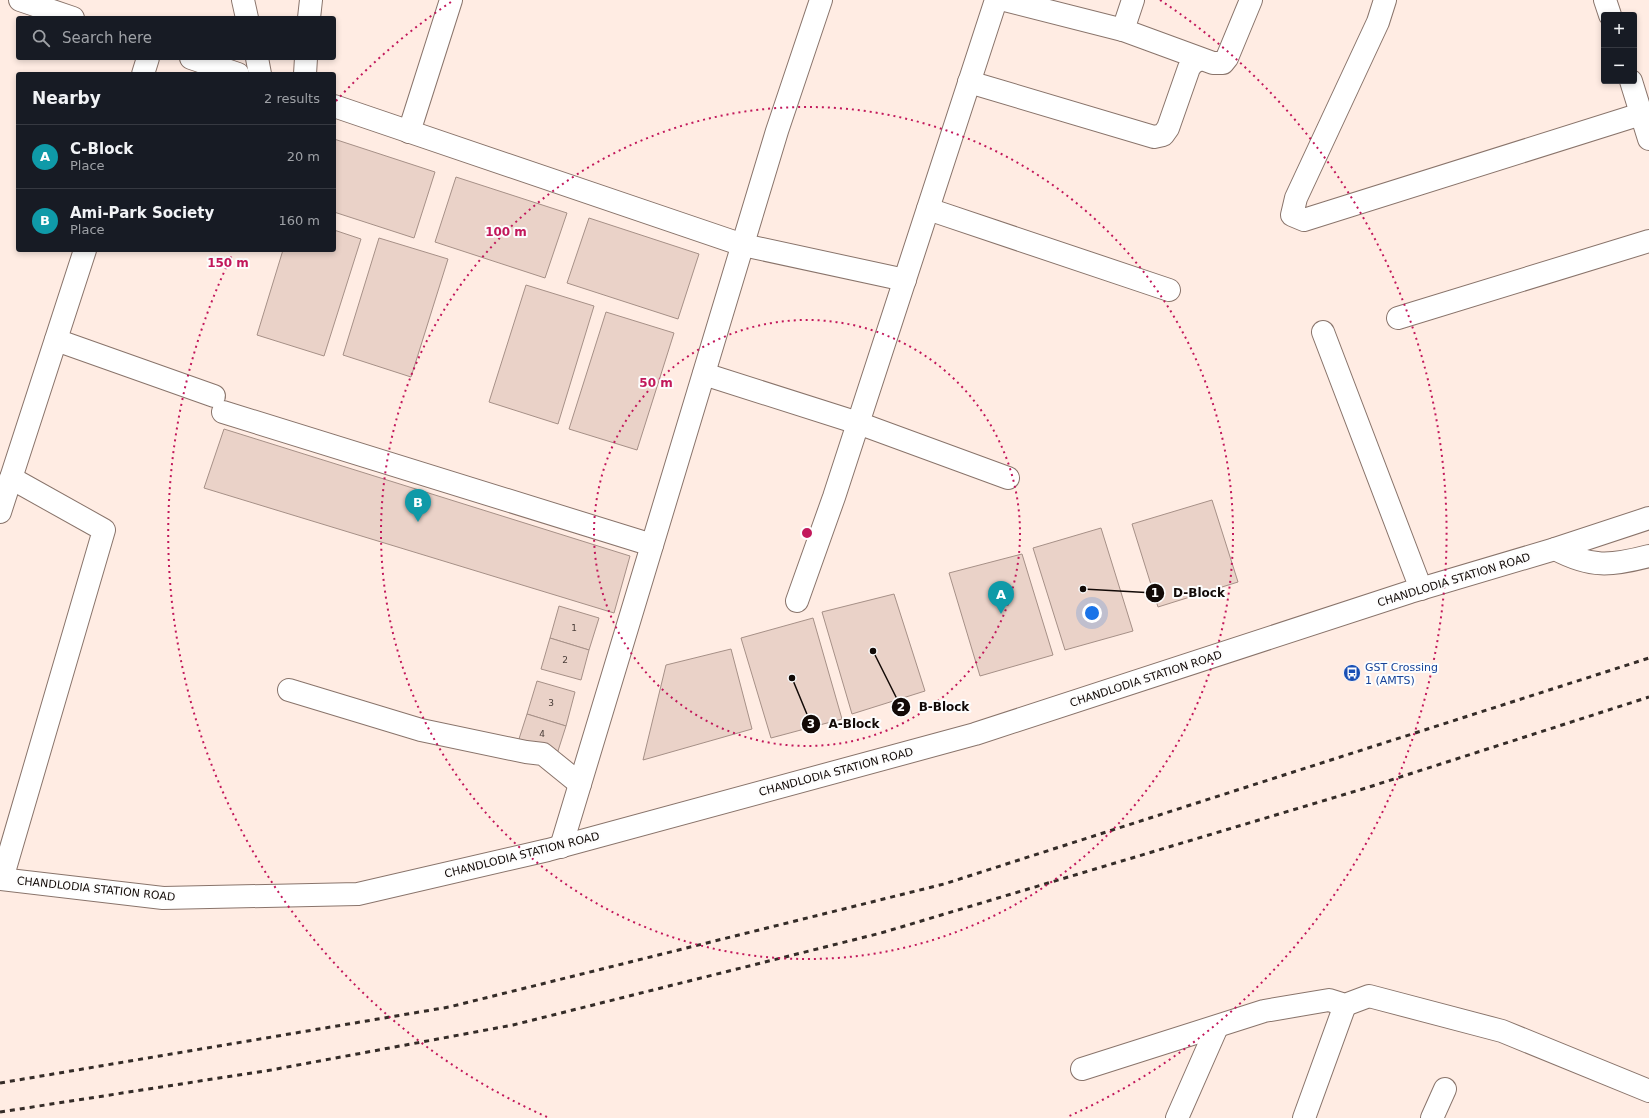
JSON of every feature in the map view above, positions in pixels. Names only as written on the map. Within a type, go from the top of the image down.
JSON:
[{"type":"street","points":[[20,0],[67,16]]},
{"type":"street","points":[[243,0],[247,16]]},
{"type":"street","points":[[309,16],[311,0]]},
{"type":"street","points":[[410,132],[451,0]]},
{"type":"street","points":[[561,847],[777,131],[821,0]]},
{"type":"street","points":[[797,601],[858,423],[996,0]]},
{"type":"street","points":[[1005,0],[1123,30],[1200,60],[1213,63],[1223,63],[1227,58],[1251,0]]},
{"type":"street","points":[[1123,30],[1133,0]]},
{"type":"street","points":[[1385,0],[1378,22],[1296,198],[1292,215],[1304,220],[1641,114]]},
{"type":"street","points":[[1605,0],[1609,12]]},
{"type":"street","points":[[144,72],[147,60]]},
{"type":"street","points":[[197,60],[232,72]]},
{"type":"street","points":[[256,60],[260,72]]},
{"type":"street","points":[[304,72],[306,60]]},
{"type":"street","points":[[969,82],[1154,137],[1162,135],[1168,128],[1189,68],[1193,63],[1200,60]]},
{"type":"street","points":[[1632,84],[1649,139]]},
{"type":"street","points":[[336,107],[743,245],[905,280]]},
{"type":"street","points":[[928,209],[1169,290]]},
{"type":"street","points":[[1398,318],[1649,241]]},
{"type":"street","points":[[0,512],[84,252]]},
{"type":"street","points":[[1323,332],[1421,589]]},
{"type":"street","points":[[56,340],[218,404],[652,545]]},
{"type":"street","points":[[704,374],[858,423],[1008,478]]},
{"type":"street","points":[[1,879],[104,530],[11,478]]},
{"type":"street","name":"CHANDLODIA STATION ROAD","points":[[1,879],[163,898],[358,894],[561,847],[975,734],[1421,589],[1555,549],[1649,518]]},
{"type":"street","points":[[1555,549],[1574,559],[1602,564],[1622,563],[1649,556]]},
{"type":"street","points":[[289,690],[421,730],[526,752],[543,754],[580,784]]},
{"type":"street","points":[[1082,1069],[1264,1011],[1329,1000],[1345,1005],[1370,996],[1502,1031],[1649,1091]]},
{"type":"street","points":[[1304,1118],[1345,1005]]},
{"type":"street","points":[[1176,1118],[1217,1027]]},
{"type":"street","points":[[1432,1118],[1445,1089]]},
{"type":"building","points":[[336,140],[435,172],[414,238],[336,213]]},
{"type":"building","points":[[456,177],[567,213],[545,278],[435,242]]},
{"type":"building","points":[[589,218],[699,254],[678,319],[567,283]]},
{"type":"building","points":[[336,231],[361,239],[324,356],[257,335],[282,252],[336,252]]},
{"type":"building","points":[[379,238],[448,259],[411,377],[343,355]]},
{"type":"building","points":[[526,285],[594,306],[558,424],[489,402]]},
{"type":"building","points":[[606,312],[674,333],[637,450],[569,429]]},
{"type":"building","points":[[224,429],[630,556],[614,613],[204,488]]},
{"type":"building","points":[[1212,500],[1238,582],[1158,607],[1132,524]]},
{"type":"building","points":[[1101,528],[1133,631],[1065,650],[1033,548]]},
{"type":"building","points":[[1022,554],[1053,655],[980,676],[949,573]]},
{"type":"building","points":[[894,594],[925,691],[852,714],[822,612]]},
{"type":"building","points":[[559,606],[599,618],[589,650],[550,638]]},
{"type":"building","points":[[813,618],[842,719],[771,738],[741,638]]},
{"type":"building","points":[[550,638],[589,650],[581,680],[541,669]]},
{"type":"building","points":[[731,649],[752,729],[643,760],[666,665]]},
{"type":"building","points":[[537,681],[575,692],[566,726],[527,714]]},
{"type":"building","points":[[527,714],[566,726],[557,754],[518,742]]},
{"type":"railway","points":[[0,1083],[449,1007],[944,884],[1649,658]]},
{"type":"railway","points":[[0,1112],[271,1070],[513,1025],[881,933],[1366,788],[1649,697]]},
{"type":"place","name":"Ami-Park Society","points":[[418,522]]},
{"type":"place","name":"D-Block","points":[[1083,589]]},
{"type":"place","name":"C-Block","points":[[1001,614]]},
{"type":"place","name":"B-Block","points":[[873,651]]},
{"type":"place","name":"GST Crossing 1 (AMTS)","points":[[1352,673]]},
{"type":"place","name":"A-Block","points":[[792,678]]}]
